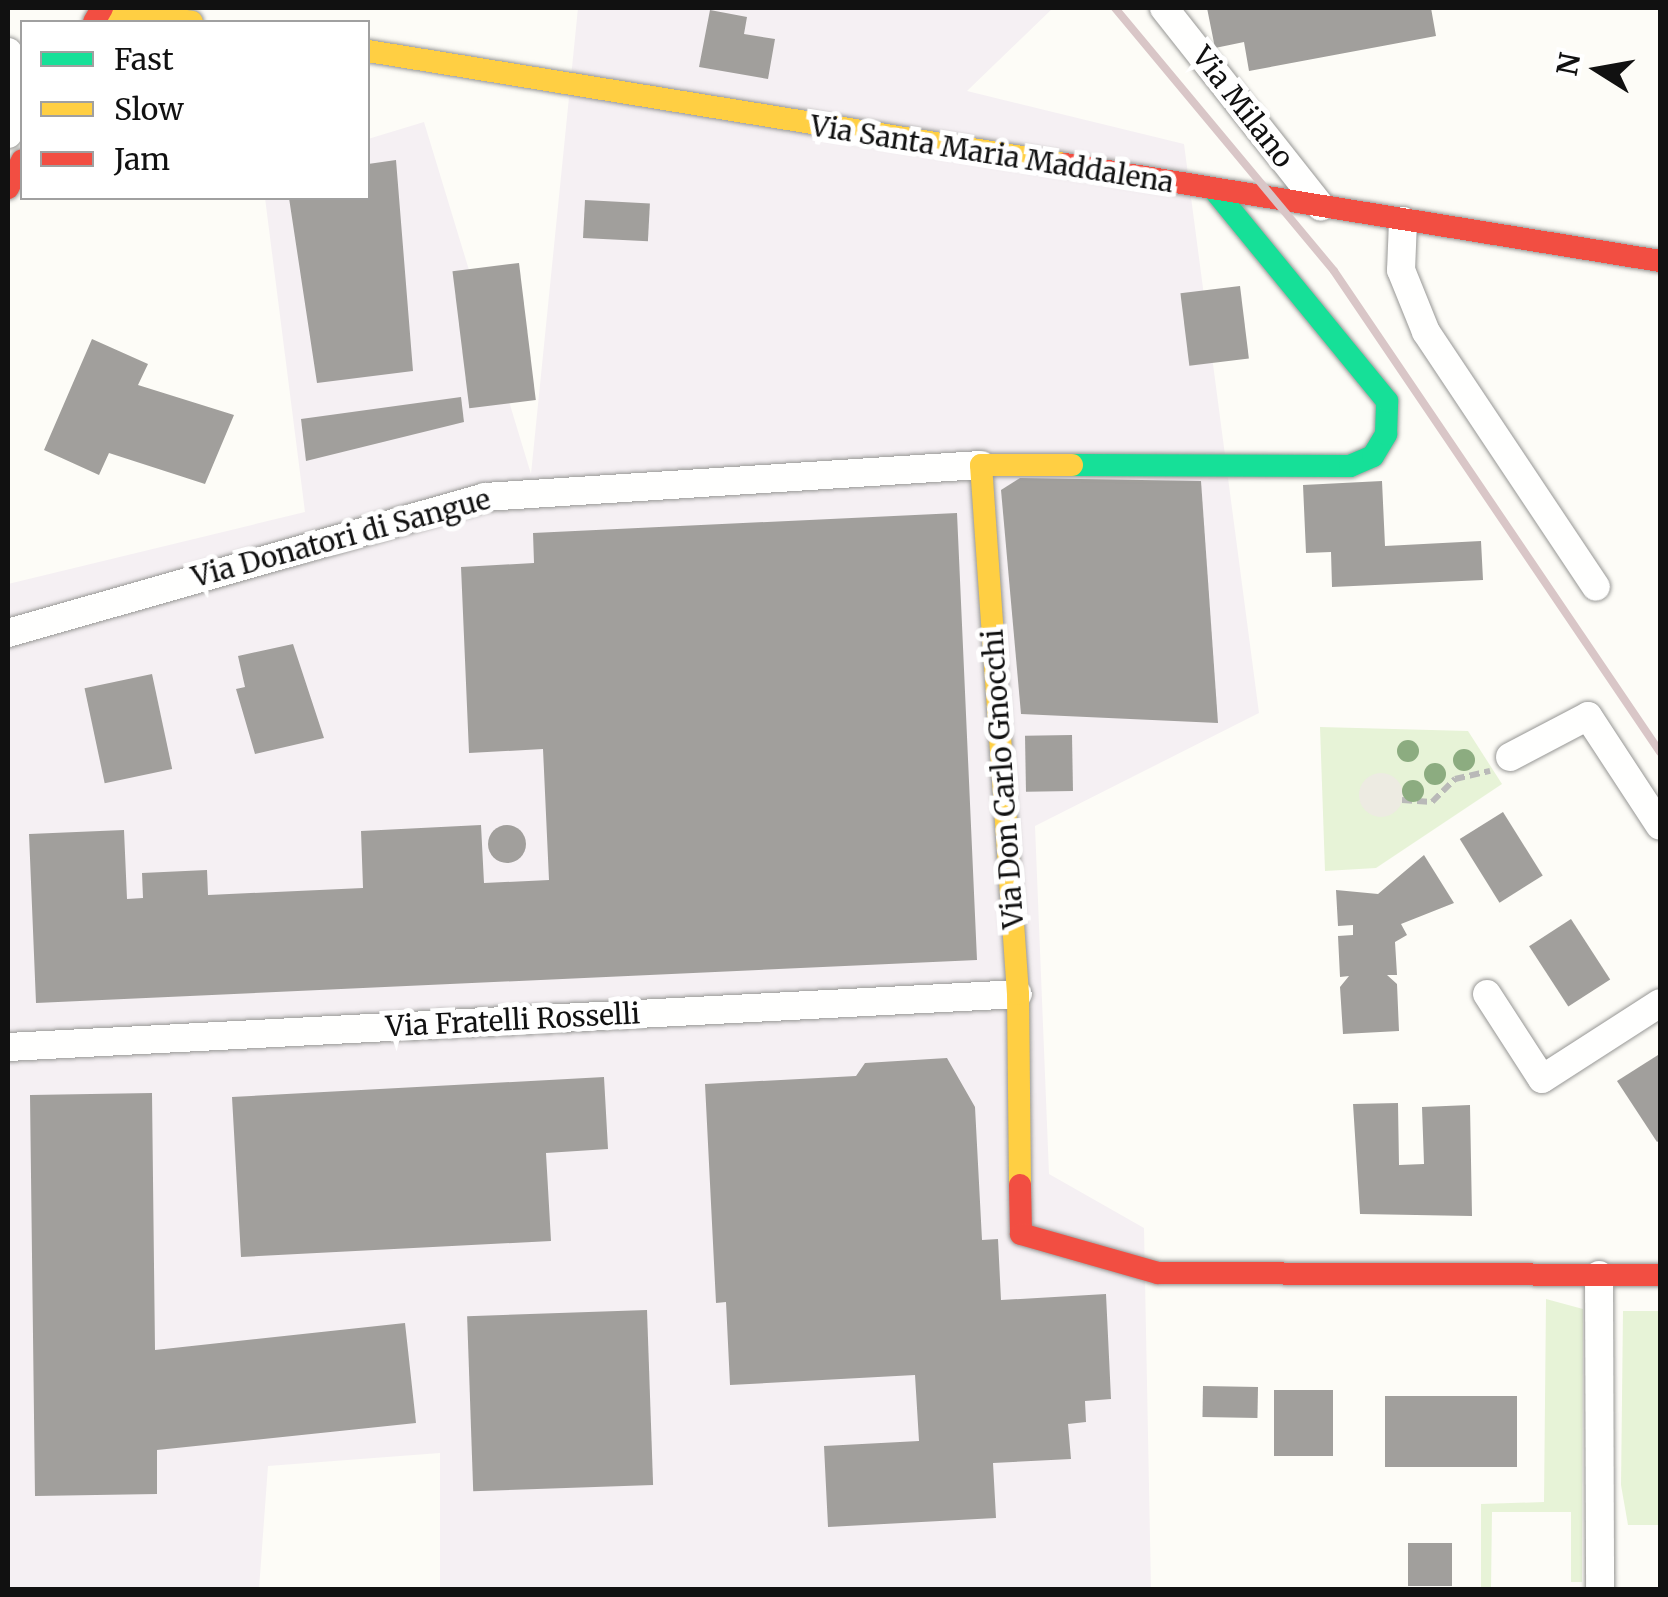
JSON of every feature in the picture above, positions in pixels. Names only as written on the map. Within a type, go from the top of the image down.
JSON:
[{"type":"street","points":[[102,8],[179,20]]},
{"type":"street","name":"Via Milano","points":[[1164,8],[1321,207]]},
{"type":"street","points":[[8,52],[8,134]]},
{"type":"street","name":"Via Santa Maria Maddalena","points":[[370,52],[1660,261]]},
{"type":"street","points":[[8,188],[20,164]]},
{"type":"street","points":[[981,465],[1350,466],[1373,456],[1386,434],[1387,402],[1214,191]]},
{"type":"street","points":[[1403,220],[1402,270],[1426,332],[1596,588]]},
{"type":"street","name":"Via Donatori di Sangue","points":[[8,633],[486,497],[981,465]]},
{"type":"street","name":"Via Don Carlo Gnocchi","points":[[981,465],[1018,994],[1022,1234],[1158,1274],[1660,1275]]},
{"type":"street","points":[[1510,757],[1588,716],[1660,826]]},
{"type":"street","name":"Via Fratelli Rosselli","points":[[8,1046],[1018,994]]},
{"type":"street","points":[[1487,994],[1542,1078],[1660,1003]]},
{"type":"street","points":[[1599,1275],[1600,1590]]},
{"type":"path","points":[[1402,800],[1432,802],[1455,780],[1510,757]]},
{"type":"shaded area","points":[[578,8],[1053,8],[967,91],[1184,144],[1259,713],[1035,826],[1049,1174],[1144,1228],[1151,1589],[440,1589],[440,1453],[268,1466],[259,1589],[8,1589],[8,584],[305,512],[265,200],[370,200],[370,138],[424,122],[531,474]]},
{"type":"shaded area","points":[[1381,773],[1397,779],[1403,795],[1397,811],[1381,817],[1365,811],[1359,795],[1365,779]]},
{"type":"green space","points":[[1320,727],[1468,731],[1502,784],[1376,868],[1325,871]]},
{"type":"green space","points":[[1546,1299],[1583,1309],[1582,1582],[1571,1582],[1571,1512],[1492,1512],[1491,1589],[1481,1589],[1481,1504],[1544,1502]]},
{"type":"green space","points":[[1623,1311],[1660,1311],[1660,1525],[1628,1525],[1621,1485]]},
{"type":"building","points":[[1207,8],[1431,8],[1436,36],[1249,71],[1244,42],[1215,48]]},
{"type":"building","points":[[710,10],[747,17],[744,34],[775,39],[768,79],[699,67]]},
{"type":"building","points":[[396,160],[413,371],[317,383],[289,200],[370,200],[370,164]]},
{"type":"building","points":[[585,200],[650,203],[648,241],[583,238]]},
{"type":"building","points":[[519,263],[536,400],[469,408],[452,271]]},
{"type":"building","points":[[1240,286],[1249,358],[1189,366],[1180,293]]},
{"type":"building","points":[[92,339],[148,364],[138,385],[234,415],[205,484],[109,453],[99,475],[44,450]]},
{"type":"building","points":[[461,397],[464,422],[306,461],[301,419]]},
{"type":"building","points":[[1020,478],[1201,481],[1218,723],[1021,714],[1001,490]]},
{"type":"building","points":[[1382,481],[1385,546],[1481,541],[1483,580],[1332,587],[1331,552],[1306,553],[1303,485]]},
{"type":"building","points":[[957,513],[977,960],[36,1003],[29,834],[124,830],[127,899],[143,898],[142,873],[207,870],[208,895],[363,888],[361,831],[481,825],[484,883],[549,880],[543,749],[469,753],[461,567],[534,563],[533,533]]},
{"type":"building","points":[[293,644],[324,738],[255,754],[236,689],[245,687],[238,656]]},
{"type":"building","points":[[152,674],[172,769],[105,783],[85,688]]},
{"type":"building","points":[[1072,735],[1073,791],[1026,792],[1025,736]]},
{"type":"building","points":[[1503,812],[1543,876],[1499,903],[1460,839]]},
{"type":"building","points":[[507,825],[520,831],[526,844],[520,857],[507,863],[494,857],[488,844],[494,831]]},
{"type":"building","points":[[1424,855],[1454,903],[1401,924],[1407,935],[1395,942],[1397,975],[1387,975],[1397,984],[1399,1031],[1343,1034],[1340,987],[1349,976],[1340,977],[1338,936],[1353,935],[1353,925],[1338,926],[1336,890],[1378,894]]},
{"type":"building","points":[[1571,919],[1610,979],[1568,1007],[1529,946]]},
{"type":"building","points":[[1658,1055],[1660,1140],[1657,1142],[1617,1081]]},
{"type":"building","points":[[947,1058],[975,1107],[982,1240],[998,1239],[1001,1300],[1106,1294],[1111,1399],[1085,1401],[1086,1422],[1068,1424],[1071,1459],[993,1463],[996,1518],[828,1527],[824,1446],[919,1441],[915,1375],[730,1385],[726,1302],[716,1303],[705,1084],[856,1076],[865,1063]]},
{"type":"building","points":[[604,1077],[608,1149],[546,1153],[551,1241],[241,1257],[232,1097]]},
{"type":"building","points":[[152,1093],[155,1350],[405,1323],[416,1423],[157,1450],[157,1494],[35,1496],[30,1095]]},
{"type":"building","points":[[1398,1103],[1399,1165],[1424,1164],[1422,1107],[1470,1105],[1472,1216],[1360,1214],[1353,1104]]},
{"type":"building","points":[[647,1310],[653,1485],[473,1491],[467,1316]]},
{"type":"building","points":[[1203,1386],[1258,1387],[1257,1418],[1202,1417]]},
{"type":"building","points":[[1274,1390],[1333,1390],[1333,1456],[1274,1456]]},
{"type":"building","points":[[1385,1396],[1517,1396],[1517,1467],[1385,1467]]},
{"type":"building","points":[[1408,1543],[1452,1543],[1452,1586],[1408,1586]]},
{"type":"railway","points":[[1115,8],[1334,271],[1660,752]]},
{"type":"traffic: fast","points":[[1072,465],[1350,466],[1373,456],[1386,434],[1387,401],[1215,191]]},
{"type":"traffic: slow","points":[[102,8],[179,20]]},
{"type":"traffic: slow","points":[[370,51],[1065,164]]},
{"type":"traffic: slow","points":[[1020,1185],[1018,994],[981,465],[1072,465]]},
{"type":"traffic: jam","points":[[95,20],[102,8]]},
{"type":"traffic: jam","points":[[8,188],[20,164]]},
{"type":"traffic: jam","points":[[1065,164],[1660,261]]},
{"type":"traffic: jam","points":[[1020,1185],[1021,1234],[1158,1273],[1660,1275]]}]
